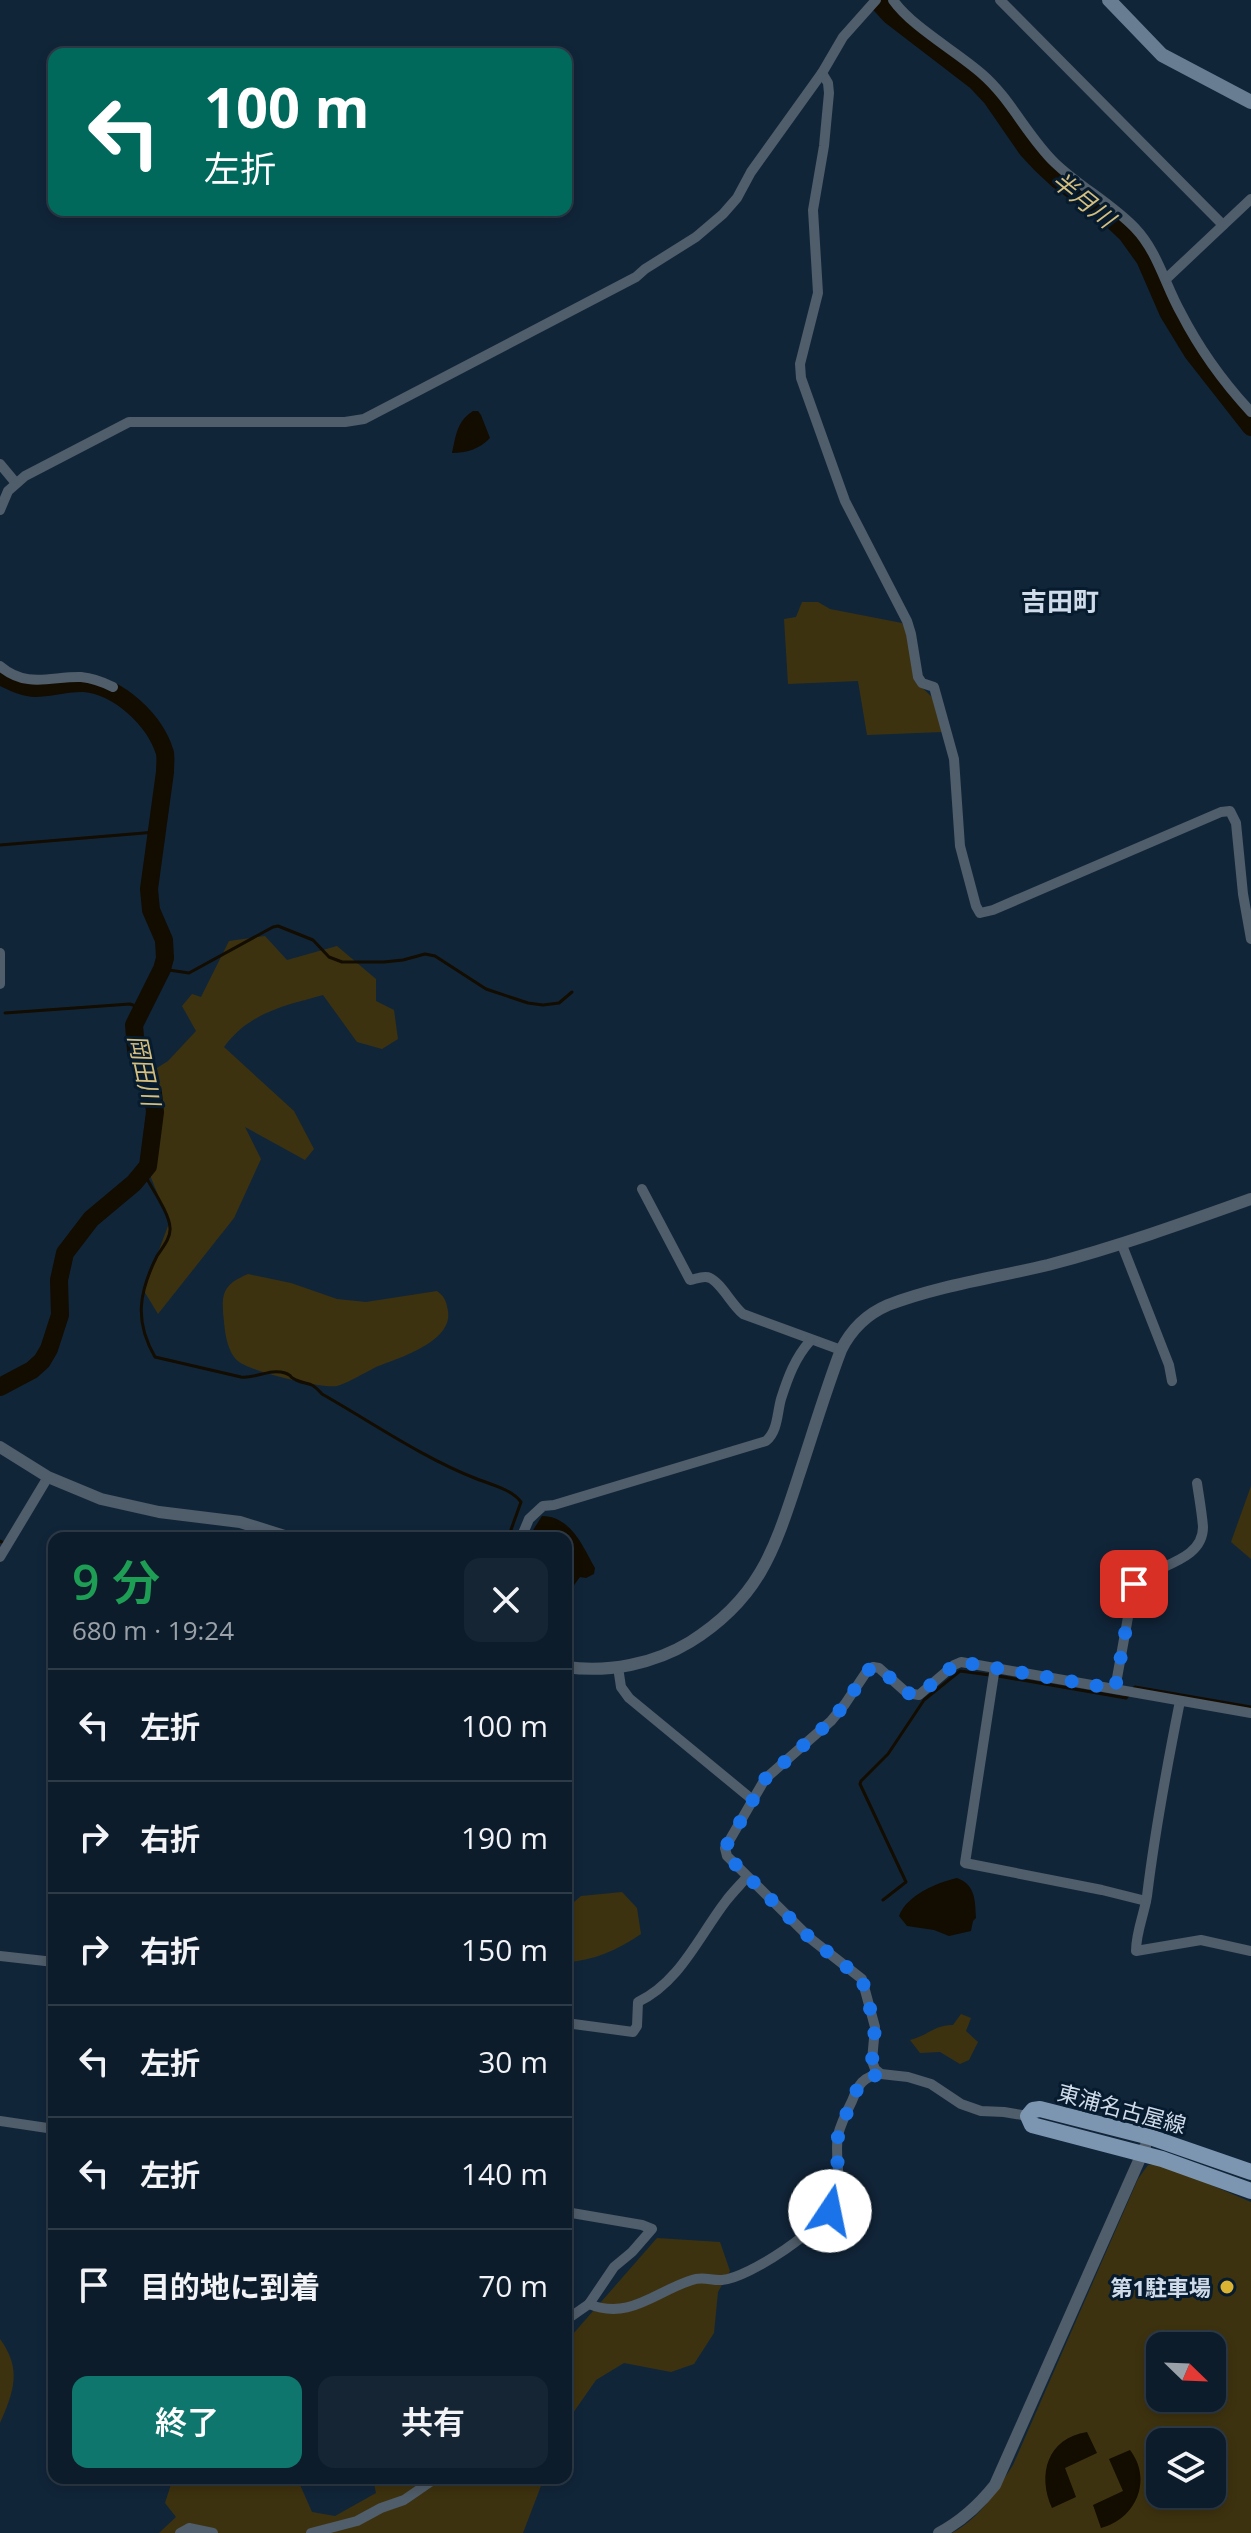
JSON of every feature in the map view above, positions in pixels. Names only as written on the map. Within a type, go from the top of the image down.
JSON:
[{"type":"main road","points":[[1109,0],[1162,55],[1251,102]]},
{"type":"main road","name":"東浦名古屋線","points":[[1251,2172],[1150,2137],[1040,2109],[1033,2110],[1028,2116],[1032,2125],[1143,2153],[1251,2191]]},
{"type":"street","points":[[893,0],[994,85],[1055,163],[1143,237],[1191,330],[1251,412]]},
{"type":"street","points":[[1000,0],[1223,225]]},
{"type":"street","points":[[0,510],[15,482],[129,422],[355,422],[469,366],[636,277],[707,229],[737,198],[751,172],[822,73],[843,37],[875,1]]},
{"type":"street","points":[[822,73],[829,93],[813,210],[818,293],[800,364],[801,378],[845,501],[907,621],[918,677],[922,683],[934,687],[954,759],[960,846],[976,906],[980,913],[993,910],[1148,841],[1230,811],[1236,823],[1251,939]]},
{"type":"street","points":[[1166,279],[1251,199]]},
{"type":"street","points":[[0,464],[15,482]]},
{"type":"street","points":[[0,666],[33,681],[80,677],[113,687]]},
{"type":"street","points":[[0,953],[0,984]]},
{"type":"street","points":[[642,1189],[690,1280],[705,1276],[711,1278],[743,1314],[841,1350]]},
{"type":"street","points":[[572,1667],[618,1667],[644,1662],[678,1649],[714,1626],[752,1587],[780,1533],[841,1350],[847,1338],[865,1319],[889,1305],[1122,1245],[1251,1199]]},
{"type":"street","points":[[1122,1245],[1160,1339],[1172,1381]]},
{"type":"street","points":[[524,1532],[529,1519],[543,1506],[766,1441],[774,1431],[796,1358],[810,1341]]},
{"type":"street","points":[[0,1447],[48,1477],[117,1504],[240,1522],[272,1532]]},
{"type":"street","points":[[0,1557],[48,1477]]},
{"type":"street","points":[[1115,1689],[1134,1584],[1147,1573],[1192,1552],[1202,1536],[1197,1483]]},
{"type":"street","points":[[881,2074],[872,2061],[875,2027],[862,1979],[811,1939],[727,1856],[725,1848],[765,1779],[831,1721],[867,1671],[873,1667],[879,1668],[907,1693],[919,1695],[961,1662],[1251,1713]]},
{"type":"street","points":[[618,1667],[621,1687],[629,1698],[754,1801]]},
{"type":"street","points":[[995,1667],[965,1863],[1146,1901]]},
{"type":"street","points":[[1180,1701],[1136,1951],[1201,1940],[1251,1951]]},
{"type":"street","points":[[572,2024],[633,2032],[637,2026],[638,2002],[664,1984],[681,1966],[724,1903],[747,1877]]},
{"type":"street","points":[[0,1956],[48,1961]]},
{"type":"street","points":[[589,2304],[610,2311],[634,2306],[694,2279],[721,2280],[737,2276],[795,2244],[830,2211],[836,2201],[838,2134],[859,2085],[868,2077],[881,2074],[908,2077],[931,2084],[961,2104],[981,2111],[1028,2116]]},
{"type":"street","points":[[0,2121],[48,2128]]},
{"type":"street","points":[[939,2533],[964,2519],[995,2485],[1150,2137]]},
{"type":"street","points":[[572,2213],[652,2229],[614,2267],[589,2304],[572,2316]]},
{"type":"street","points":[[311,2533],[357,2521],[404,2500],[427,2484]]},
{"type":"street","points":[[180,2533],[189,2528],[213,2533]]},
{"type":"shaded area","points":[[473,411],[481,415],[490,438],[472,450],[452,453],[460,424]]},
{"type":"shaded area","points":[[802,602],[818,602],[830,609],[902,623],[909,637],[914,680],[934,699],[942,732],[867,735],[858,681],[788,684],[784,619],[796,617]]},
{"type":"shaded area","points":[[265,936],[287,960],[337,946],[376,979],[376,1001],[394,1010],[398,1039],[382,1049],[357,1042],[323,995],[269,1012],[234,1035],[224,1047],[294,1111],[314,1149],[305,1160],[245,1127],[261,1159],[234,1218],[158,1314],[144,1291],[169,1223],[150,1175],[160,1124],[136,1081],[168,1061],[196,1031],[182,1006],[192,994],[201,997],[229,941]]},
{"type":"shaded area","points":[[248,1274],[291,1283],[337,1299],[366,1302],[437,1291],[446,1302],[447,1322],[433,1340],[410,1354],[337,1386],[286,1378],[245,1365],[235,1358],[229,1348],[224,1327],[223,1297],[233,1282]]},
{"type":"shaded area","points":[[1251,1486],[1251,1559],[1231,1542]]},
{"type":"shaded area","points":[[542,1516],[561,1521],[575,1534],[581,1542],[595,1568],[594,1574],[580,1577],[572,1588],[572,1532],[532,1532]]},
{"type":"shaded area","points":[[957,1878],[968,1885],[973,1894],[976,1918],[971,1931],[949,1936],[907,1926],[899,1916],[915,1896]]},
{"type":"shaded area","points":[[622,1892],[637,1908],[641,1934],[606,1953],[572,1961],[572,1904],[581,1896]]},
{"type":"shaded area","points":[[961,2014],[971,2018],[966,2031],[978,2042],[969,2060],[960,2064],[940,2052],[920,2053],[910,2040],[953,2025]]},
{"type":"shaded area","points":[[1162,2164],[1251,2202],[1251,2533],[952,2533],[979,2512],[1013,2465],[1138,2179],[1148,2165]]},
{"type":"shaded area","points":[[657,2238],[720,2242],[730,2271],[718,2292],[714,2333],[694,2364],[671,2372],[624,2363],[596,2380],[572,2414],[572,2335]]},
{"type":"shaded area","points":[[0,2339],[11,2360],[14,2380],[0,2423]]},
{"type":"shaded area","points":[[1087,2432],[1097,2453],[1065,2468],[1076,2497],[1052,2508],[1046,2483],[1049,2460],[1063,2442]]},
{"type":"shaded area","points":[[1130,2450],[1140,2474],[1137,2497],[1124,2516],[1101,2528],[1093,2505],[1123,2491],[1109,2459]]},
{"type":"shaded area","points":[[171,2484],[300,2484],[312,2512],[335,2516],[376,2493],[374,2484],[542,2484],[523,2533],[159,2533],[176,2517],[165,2503]]},
{"type":"waterway","name":"半月川","points":[[879,3],[890,15],[976,81],[1042,165],[1127,234],[1145,259],[1168,312],[1193,353],[1251,427]]},
{"type":"waterway","name":"岡田川","points":[[0,676],[31,688],[84,683],[110,691],[144,717],[165,753],[149,889],[151,910],[164,940],[165,958],[134,1025],[136,1050],[153,1093],[155,1112],[148,1166],[134,1183],[91,1219],[65,1253],[59,1280],[60,1315],[49,1349],[32,1370],[0,1387]]},
{"type":"waterway","points":[[0,845],[156,832]]},
{"type":"waterway","points":[[162,969],[189,973],[278,926],[313,940],[329,957],[342,962],[384,962],[425,954],[435,956],[486,989],[528,1003],[559,1003],[572,992]]},
{"type":"waterway","points":[[5,1013],[130,1004],[141,1008]]},
{"type":"waterway","points":[[142,1175],[161,1202],[170,1228],[168,1239],[146,1282],[141,1306],[144,1331],[155,1357],[241,1377],[279,1372],[312,1385],[418,1451],[517,1498],[521,1502],[510,1532]]},
{"type":"waterway","points":[[883,1900],[906,1882],[861,1781],[888,1754],[924,1700],[960,1671],[990,1675]]},
{"type":"waterway","points":[[998,1676],[1126,1698],[1135,1687],[1251,1707]]},
{"type":"place","name":"第1駐車場","points":[[1227,2287]]},
{"type":"district","name":"吉田町","points":[[1060,601]]},
{"type":"route","points":[[830,2211],[837,2192],[838,2134],[863,2079],[881,2074],[875,2069],[871,2056],[875,2027],[873,2013],[862,1979],[811,1939],[727,1856],[725,1848],[765,1779],[831,1721],[873,1667],[879,1668],[913,1695],[919,1695],[961,1662],[1115,1689],[1134,1584]]}]
